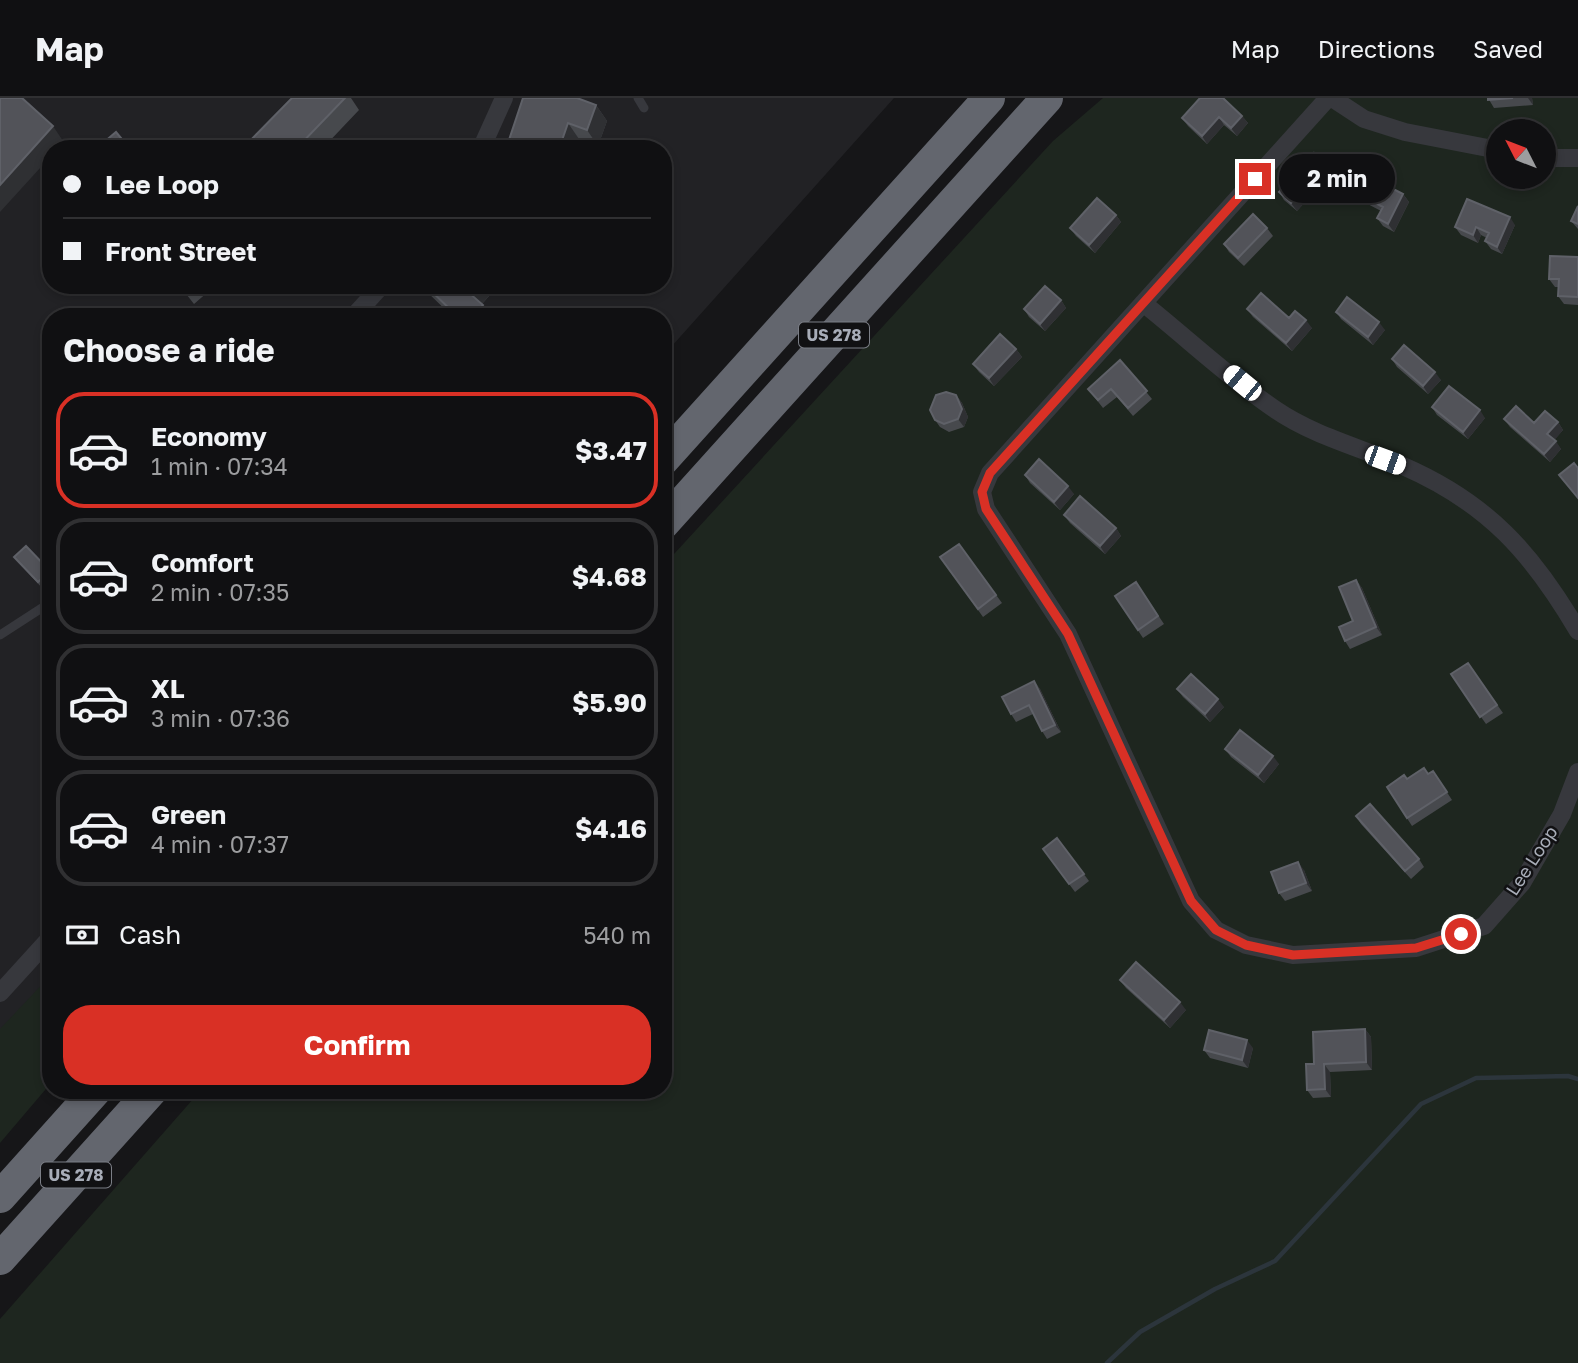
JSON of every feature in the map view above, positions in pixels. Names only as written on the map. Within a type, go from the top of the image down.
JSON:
[{"type":"highway","name":"US 278","points":[[672,450],[989,98]]},
{"type":"highway","name":"US 278","points":[[672,514],[1047,98]]},
{"type":"highway","points":[[1004,145],[1059,98]]},
{"type":"highway","name":"US 278","points":[[0,1197],[88,1099]]},
{"type":"highway","name":"US 278","points":[[0,1259],[144,1099]]},
{"type":"street","points":[[493,98],[494,117]]},
{"type":"street","points":[[485,140],[504,98]]},
{"type":"street","points":[[1486,148],[1405,132],[1364,119],[1330,98],[1143,303],[1278,411],[1462,496],[1514,538],[1553,587],[1578,631]]},
{"type":"street","points":[[1556,158],[1578,158]]},
{"type":"street","points":[[361,308],[374,294]]},
{"type":"street","name":"Lee Loop","points":[[1143,303],[990,473],[982,492],[986,509],[1068,634],[1191,901],[1216,930],[1246,945],[1293,955],[1416,948],[1484,926],[1522,883],[1562,814],[1578,772]]},
{"type":"street","points":[[0,993],[42,947]]},
{"type":"lane","points":[[638,98],[644,108]]},
{"type":"lane","points":[[0,635],[42,608]]},
{"type":"shaded area","points":[[0,98],[894,98],[672,346],[672,308],[42,308],[42,1051],[0,1098]]},
{"type":"shaded area","points":[[1103,98],[1578,98],[1578,1363],[0,1363],[0,1319],[193,1099],[672,1099],[672,556],[1053,141]]},
{"type":"shaded area","points":[[42,985],[42,1094],[0,1143],[0,1029]]},
{"type":"building","points":[[0,98],[22,98],[53,126],[0,185]]},
{"type":"building","points":[[292,98],[345,98],[305,140],[251,140]]},
{"type":"building","points":[[523,98],[577,98],[596,105],[587,130],[568,123],[562,140],[509,140]]},
{"type":"building","points":[[1200,98],[1223,98],[1242,116],[1231,128],[1219,117],[1202,136],[1182,118]]},
{"type":"building","points":[[116,132],[123,140],[107,140]]},
{"type":"building","points":[[1314,153],[1327,164],[1291,203],[1279,192]]},
{"type":"building","points":[[1366,175],[1403,194],[1388,224],[1377,218],[1383,207],[1357,193]]},
{"type":"building","points":[[1097,198],[1116,215],[1089,245],[1070,228]]},
{"type":"building","points":[[1467,199],[1510,217],[1497,247],[1485,241],[1489,233],[1476,227],[1473,235],[1455,227]]},
{"type":"building","points":[[1578,206],[1578,224],[1571,221]]},
{"type":"building","points":[[1253,214],[1267,228],[1238,258],[1224,244]]},
{"type":"building","points":[[1550,256],[1578,257],[1578,297],[1558,296],[1559,279],[1549,279]]},
{"type":"building","points":[[1045,286],[1061,300],[1040,324],[1024,309]]},
{"type":"building","points":[[1261,293],[1289,318],[1295,311],[1306,320],[1286,343],[1247,309]]},
{"type":"building","points":[[434,294],[470,294],[483,305],[480,308],[449,308]]},
{"type":"building","points":[[1347,297],[1379,322],[1368,337],[1336,312]]},
{"type":"building","points":[[1000,334],[1016,349],[989,378],[973,364]]},
{"type":"building","points":[[1404,345],[1435,372],[1423,386],[1392,359]]},
{"type":"building","points":[[1120,360],[1147,391],[1128,408],[1111,389],[1098,400],[1088,389]]},
{"type":"building","points":[[1449,386],[1480,410],[1463,432],[1432,407]]},
{"type":"building","points":[[946,392],[956,395],[962,409],[958,419],[944,424],[935,420],[930,410],[936,395]]},
{"type":"building","points":[[1516,406],[1534,423],[1545,411],[1558,422],[1547,434],[1556,441],[1544,454],[1504,419]]},
{"type":"building","points":[[1039,459],[1068,486],[1054,502],[1025,475]]},
{"type":"building","points":[[1574,463],[1578,468],[1578,498],[1559,475]]},
{"type":"building","points":[[1080,496],[1116,528],[1100,546],[1064,515]]},
{"type":"building","points":[[959,544],[996,595],[978,609],[940,557]]},
{"type":"building","points":[[26,546],[42,563],[42,578],[38,582],[14,557]]},
{"type":"building","points":[[1356,580],[1376,627],[1345,641],[1339,627],[1353,621],[1339,587]]},
{"type":"building","points":[[1136,582],[1158,616],[1138,630],[1115,596]]},
{"type":"building","points":[[1468,663],[1497,705],[1480,717],[1451,674]]},
{"type":"building","points":[[1191,674],[1218,699],[1205,714],[1177,689]]},
{"type":"building","points":[[1034,681],[1055,725],[1042,731],[1029,705],[1011,714],[1002,697]]},
{"type":"building","points":[[1240,730],[1273,756],[1258,775],[1225,749]]},
{"type":"building","points":[[1424,768],[1428,774],[1433,771],[1447,792],[1407,818],[1387,787],[1404,775],[1407,779]]},
{"type":"building","points":[[1370,804],[1419,859],[1405,871],[1356,816]]},
{"type":"building","points":[[1057,838],[1084,874],[1069,884],[1043,849]]},
{"type":"building","points":[[1298,862],[1306,883],[1279,893],[1271,872]]},
{"type":"building","points":[[1136,962],[1180,1002],[1164,1020],[1120,980]]},
{"type":"building","points":[[1365,1029],[1366,1062],[1324,1064],[1325,1089],[1307,1090],[1306,1064],[1314,1064],[1313,1032]]},
{"type":"building","points":[[1209,1030],[1247,1040],[1242,1060],[1204,1050]]},
{"type":"waterway","points":[[1107,1363],[1140,1332],[1215,1289],[1275,1261],[1421,1104],[1476,1078],[1568,1076],[1578,1079]]},
{"type":"route","points":[[1255,179],[990,473],[982,492],[986,509],[1068,634],[1191,901],[1216,930],[1246,945],[1293,955],[1416,948],[1461,934]]}]
